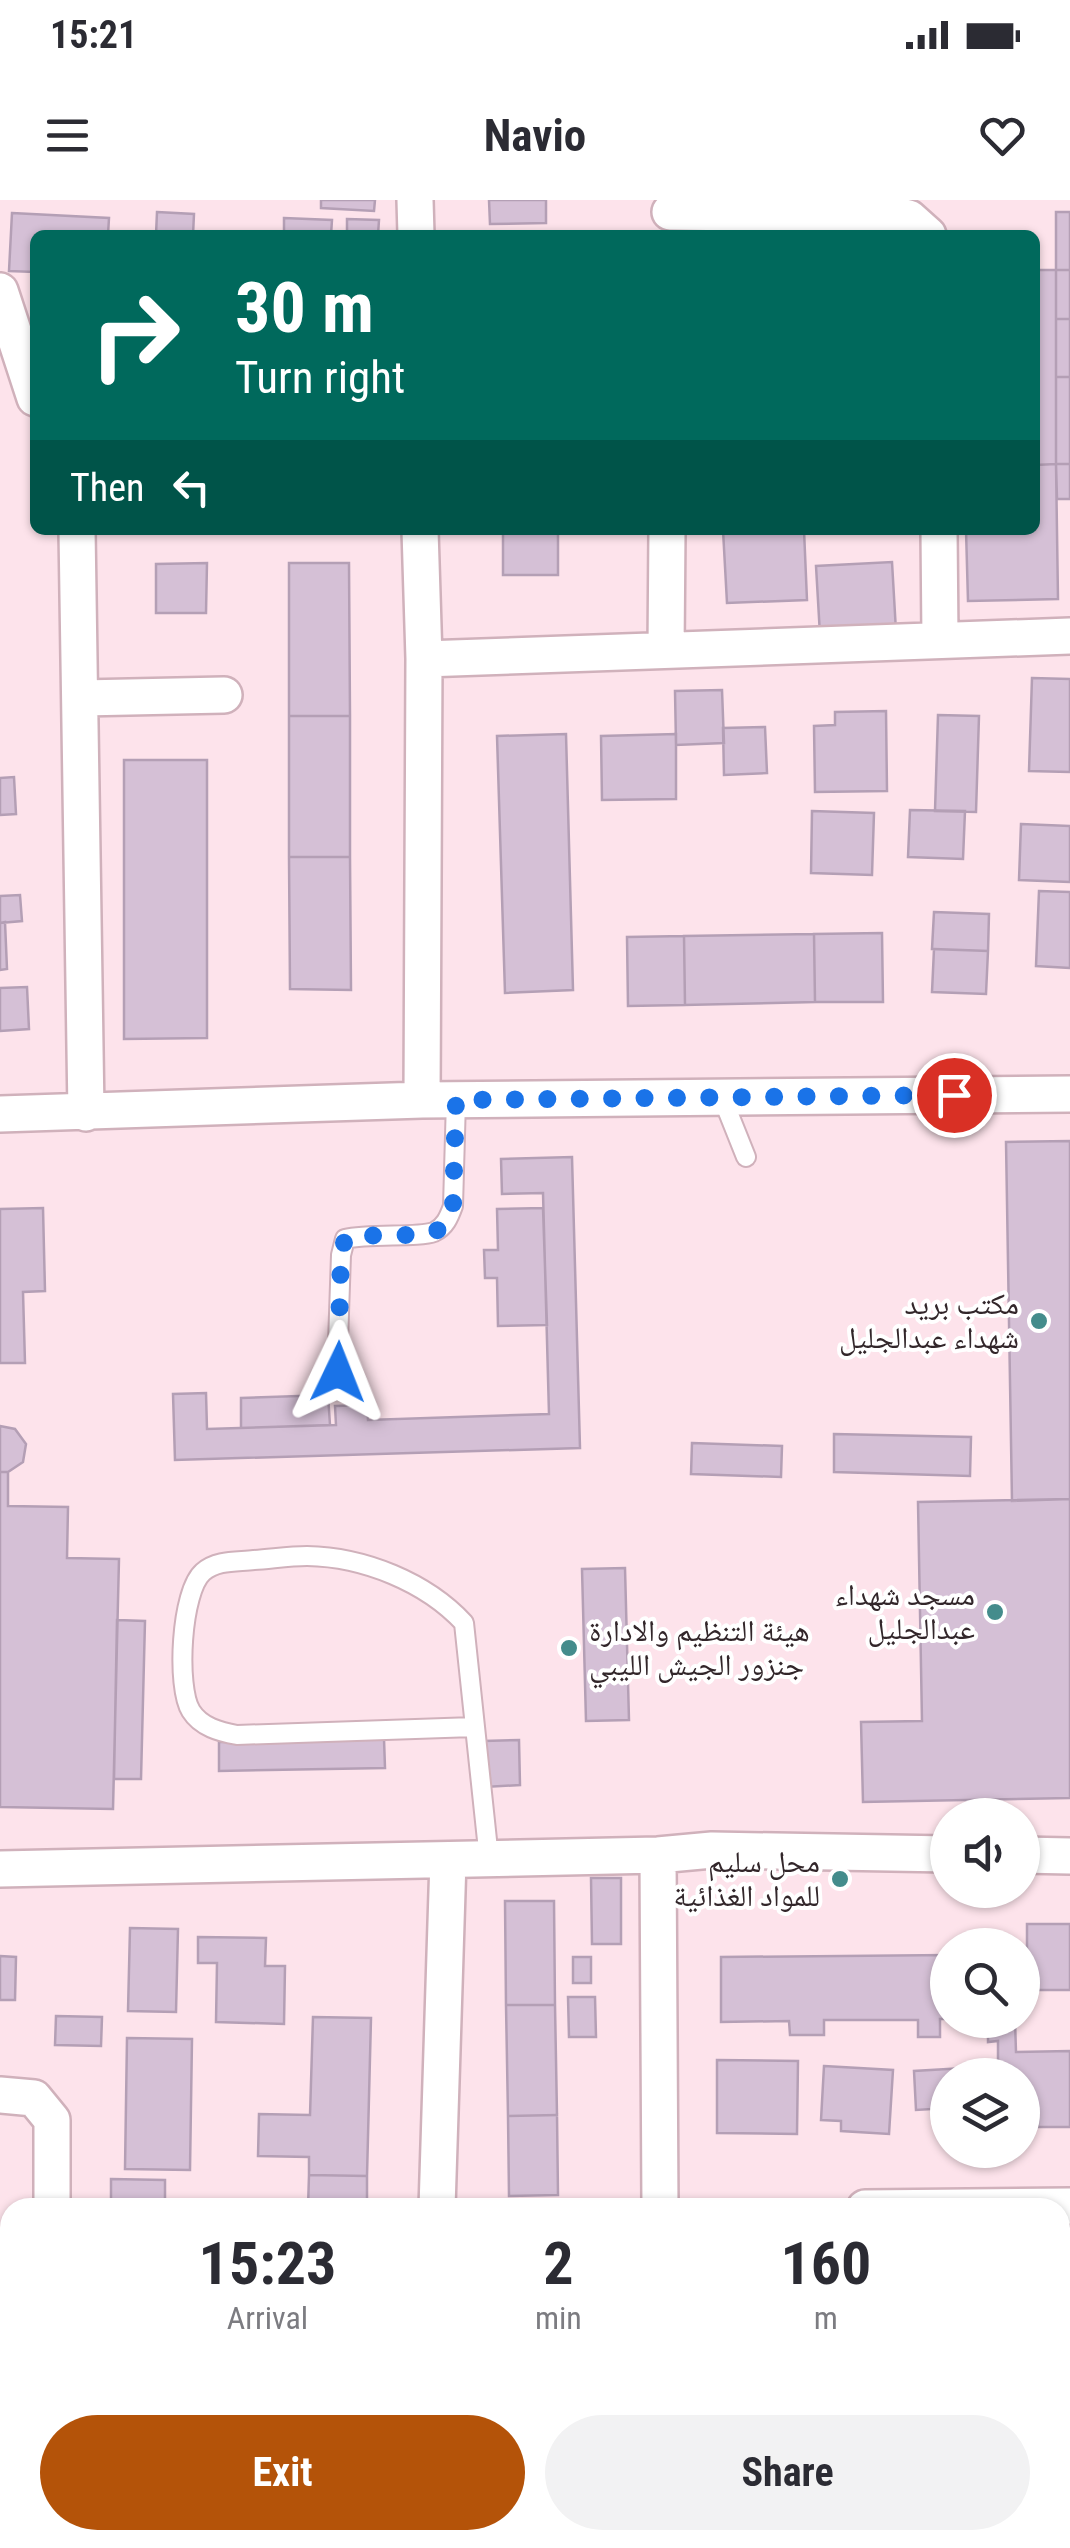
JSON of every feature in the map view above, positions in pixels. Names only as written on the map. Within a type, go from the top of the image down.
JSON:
[{"type":"street","points":[[415,200],[416,230]]},
{"type":"street","points":[[670,216],[895,215],[909,218],[922,230]]},
{"type":"street","points":[[0,291],[16,328],[30,380]]},
{"type":"street","points":[[78,535],[86,1113]]},
{"type":"street","points":[[420,535],[439,1100]]},
{"type":"street","points":[[666,650],[667,535]]},
{"type":"street","points":[[938,535],[940,639]]},
{"type":"street","points":[[424,659],[1070,636]]},
{"type":"street","points":[[82,698],[224,696]]},
{"type":"street","points":[[0,1114],[439,1100],[1070,1094]]},
{"type":"street","points":[[0,1870],[658,1855],[712,1850],[930,1854]]},
{"type":"street","points":[[658,1855],[660,2198]]},
{"type":"street","points":[[1040,1855],[1070,1856]]},
{"type":"street","points":[[437,2198],[448,1860]]},
{"type":"street","points":[[0,2095],[34,2098],[52,2120],[52,2198]]},
{"type":"lane","points":[[722,1097],[746,1157]]},
{"type":"lane","points":[[338,1372],[341,1254],[345,1239],[365,1234],[433,1233],[446,1223],[453,1206],[439,1100]]},
{"type":"lane","points":[[474,1728],[237,1735],[220,1732],[199,1721],[188,1708],[182,1658],[192,1588],[200,1574],[216,1564],[308,1556],[356,1564],[404,1579],[448,1606],[464,1624],[489,1859]]},
{"type":"building","points":[[321,200],[375,200],[374,211],[321,208]]},
{"type":"building","points":[[489,200],[546,200],[546,223],[490,224]]},
{"type":"building","points":[[157,212],[194,214],[193,230],[156,230]]},
{"type":"building","points":[[1056,212],[1070,212],[1070,270],[1056,270]]},
{"type":"building","points":[[12,213],[109,218],[108,230],[30,230],[30,272],[9,271]]},
{"type":"building","points":[[284,218],[332,220],[331,230],[284,230]]},
{"type":"building","points":[[347,219],[379,220],[378,230],[347,230]]},
{"type":"building","points":[[1040,270],[1056,270],[1056,464],[1040,465]]},
{"type":"building","points":[[1056,270],[1070,270],[1070,319],[1056,319]]},
{"type":"building","points":[[1056,319],[1070,319],[1070,377],[1056,377]]},
{"type":"building","points":[[1056,377],[1070,377],[1070,464],[1056,464]]},
{"type":"building","points":[[1056,464],[1058,599],[968,601],[966,535],[1040,535],[1040,465]]},
{"type":"building","points":[[1056,464],[1070,464],[1070,499],[1057,499]]},
{"type":"building","points":[[503,535],[558,535],[558,575],[503,575]]},
{"type":"building","points":[[723,535],[804,535],[807,600],[727,603]]},
{"type":"building","points":[[892,562],[896,631],[820,635],[816,566]]},
{"type":"building","points":[[207,563],[206,613],[156,613],[156,564]]},
{"type":"building","points":[[289,563],[349,563],[350,716],[289,716]]},
{"type":"building","points":[[1032,678],[1070,679],[1070,772],[1029,771]]},
{"type":"building","points":[[722,690],[724,743],[676,745],[675,691]]},
{"type":"building","points":[[886,711],[887,791],[815,792],[814,726],[835,725],[835,712]]},
{"type":"building","points":[[938,715],[979,716],[976,812],[935,811]]},
{"type":"building","points":[[289,716],[350,716],[350,857],[289,857]]},
{"type":"building","points":[[765,727],[767,773],[724,775],[723,728]]},
{"type":"building","points":[[566,734],[573,990],[505,993],[497,736]]},
{"type":"building","points":[[676,734],[676,799],[602,800],[601,736]]},
{"type":"building","points":[[124,760],[207,760],[207,1038],[124,1039]]},
{"type":"building","points":[[14,777],[16,814],[0,815],[0,778]]},
{"type":"building","points":[[910,810],[965,811],[963,859],[908,857]]},
{"type":"building","points":[[812,811],[874,813],[872,875],[811,873]]},
{"type":"building","points":[[1021,824],[1070,826],[1070,882],[1019,880]]},
{"type":"building","points":[[289,857],[350,857],[351,990],[290,989]]},
{"type":"building","points":[[1039,891],[1070,892],[1070,968],[1036,966]]},
{"type":"building","points":[[20,895],[22,921],[0,923],[0,896]]},
{"type":"building","points":[[934,912],[989,914],[988,951],[932,949]]},
{"type":"building","points":[[5,922],[7,969],[0,970],[0,923]]},
{"type":"building","points":[[882,933],[883,1002],[815,1002],[814,934]]},
{"type":"building","points":[[814,934],[815,1002],[685,1005],[684,936]]},
{"type":"building","points":[[684,936],[685,1005],[628,1006],[627,937]]},
{"type":"building","points":[[934,949],[988,951],[986,994],[932,992]]},
{"type":"building","points":[[27,987],[29,1029],[0,1031],[0,988]]},
{"type":"building","name":"مكتب بريد شهداء عبدالجليل","points":[[1070,1141],[1070,1499],[1012,1501],[1006,1142]]},
{"type":"building","points":[[572,1157],[580,1448],[175,1460],[173,1394],[206,1393],[207,1429],[336,1425],[335,1406],[367,1405],[368,1420],[549,1414],[543,1193],[502,1194],[501,1159]]},
{"type":"building","points":[[43,1208],[45,1291],[23,1292],[25,1363],[0,1363],[0,1209]]},
{"type":"building","points":[[543,1208],[547,1325],[498,1326],[497,1278],[485,1278],[484,1250],[498,1250],[497,1209]]},
{"type":"building","points":[[328,1395],[330,1425],[241,1428],[241,1398]]},
{"type":"building","points":[[0,1426],[15,1429],[26,1444],[23,1462],[8,1472],[0,1472]]},
{"type":"building","points":[[834,1434],[971,1437],[970,1476],[834,1472]]},
{"type":"building","points":[[692,1443],[782,1446],[781,1477],[691,1474]]},
{"type":"building","points":[[0,1472],[8,1472],[8,1506],[68,1507],[67,1558],[119,1559],[113,1809],[0,1807]]},
{"type":"building","name":"مسجد شهداء عبدالجليل","points":[[1070,1499],[1070,1798],[863,1802],[861,1722],[922,1721],[918,1502]]},
{"type":"building","points":[[625,1568],[629,1720],[586,1721],[582,1569]]},
{"type":"building","points":[[117,1620],[145,1621],[141,1779],[114,1779]]},
{"type":"building","points":[[384,1739],[385,1768],[219,1771],[219,1742]]},
{"type":"building","points":[[519,1740],[520,1785],[485,1787],[484,1741]]},
{"type":"building","points":[[591,1878],[621,1878],[621,1944],[592,1944]]},
{"type":"building","points":[[505,1901],[554,1901],[555,2005],[506,2005]]},
{"type":"building","points":[[1027,1924],[1070,1924],[1070,1990],[1040,1990],[1040,1928],[1027,1928]]},
{"type":"building","points":[[130,1928],[178,1929],[176,2012],[128,2011]]},
{"type":"building","points":[[198,1937],[266,1938],[265,1966],[285,1966],[284,2024],[216,2022],[217,1963],[198,1963]]},
{"type":"building","points":[[930,1955],[930,2037],[918,2037],[918,2020],[824,2020],[824,2035],[790,2035],[789,2021],[721,2022],[721,1957]]},
{"type":"building","points":[[0,1956],[16,1957],[15,2000],[0,2000]]},
{"type":"building","points":[[573,1957],[591,1957],[591,1983],[573,1983]]},
{"type":"building","points":[[568,1997],[595,1997],[596,2037],[569,2037]]},
{"type":"building","points":[[506,2005],[555,2005],[557,2115],[508,2116]]},
{"type":"building","points":[[56,2016],[102,2017],[101,2046],[55,2045]]},
{"type":"building","points":[[313,2017],[371,2018],[367,2176],[309,2175],[309,2157],[258,2156],[259,2114],[310,2115]]},
{"type":"building","points":[[127,2038],[192,2039],[190,2170],[125,2169]]},
{"type":"building","points":[[988,2038],[1016,2038],[1016,2052],[1070,2051],[1070,2127],[1040,2127],[1040,2058],[998,2058],[998,2041],[988,2042]]},
{"type":"building","points":[[717,2060],[798,2061],[797,2134],[717,2133]]},
{"type":"building","points":[[824,2066],[893,2070],[889,2134],[841,2131],[841,2121],[821,2120]]},
{"type":"building","points":[[930,2070],[930,2109],[916,2110],[914,2071]]},
{"type":"building","points":[[557,2115],[558,2195],[509,2196],[508,2116]]},
{"type":"building","points":[[309,2175],[367,2176],[367,2198],[308,2198]]},
{"type":"building","points":[[111,2179],[165,2180],[165,2198],[111,2198]]},
{"type":"place","name":"مكتب بريد شهداء عبدالجليل","points":[[1039,1321]]},
{"type":"place","name":"مسجد شهداء عبدالجليل","points":[[995,1612]]},
{"type":"place","name":"هيئة التنظيم والادارة جنزور الجيش الليبي","points":[[569,1648]]},
{"type":"place","name":"محل سليم للمواد الغذائية","points":[[840,1879]]},
{"type":"route","points":[[338,1372],[341,1254],[345,1239],[365,1234],[433,1233],[446,1223],[453,1206],[456,1100],[954,1095]]}]
